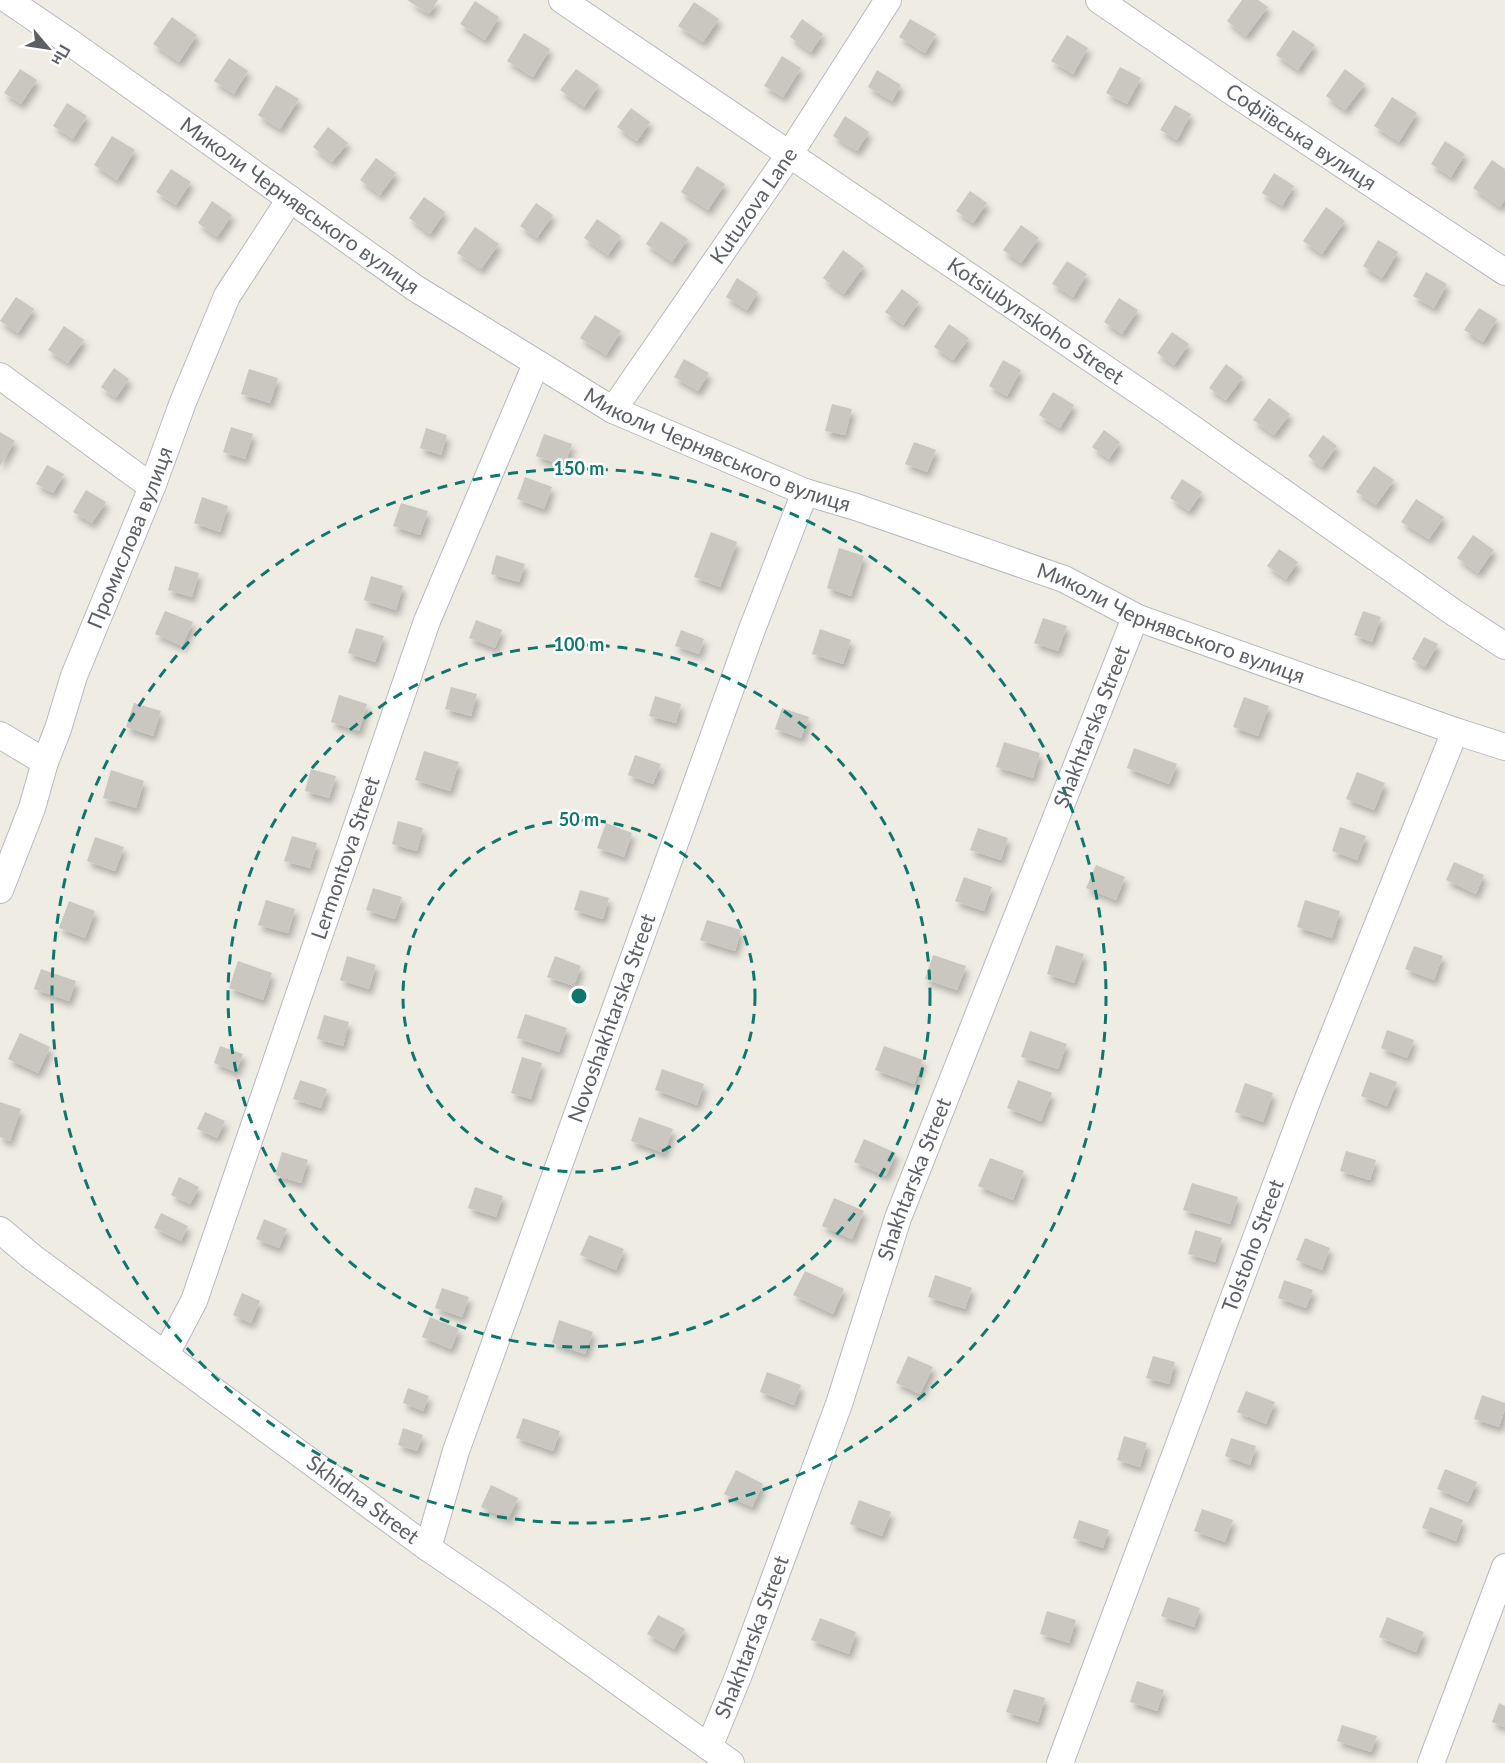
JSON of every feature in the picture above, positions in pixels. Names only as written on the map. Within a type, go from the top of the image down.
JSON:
[{"type":"street","name":"Миколи Чернявського вулиця","points":[[8,0],[415,288],[612,410],[805,492],[856,507],[1064,579],[1138,618],[1505,747]]},
{"type":"street","name":"Kotsiubynskoho Street","points":[[562,0],[1159,405],[1505,646]]},
{"type":"street","name":"Kutuzova Lane","points":[[612,410],[789,155],[888,0]]},
{"type":"street","name":"Софіївська вулиця","points":[[1099,0],[1234,93],[1505,273]]},
{"type":"street","name":"Промислова вулиця","points":[[0,890],[32,808],[74,676],[227,296],[290,199]]},
{"type":"street","name":"Lermontova Street","points":[[166,1354],[194,1301],[427,621],[536,364]]},
{"type":"street","points":[[0,376],[152,487]]},
{"type":"street","name":"Novoshakhtarska Street","points":[[428,1548],[456,1451],[751,632],[805,492]]},
{"type":"street","name":"Shakhtarska Street","points":[[709,1747],[738,1677],[839,1404],[898,1218],[1131,628],[1138,618]]},
{"type":"street","name":"Tolstoho Street","points":[[1060,1763],[1309,1096],[1455,731]]},
{"type":"street","points":[[0,735],[45,762]]},
{"type":"street","name":"Skhidna Street","points":[[0,1230],[32,1257],[428,1548],[500,1596],[730,1763]]},
{"type":"street","points":[[1431,1763],[1505,1568]]},
{"type":"building","points":[[407,0],[438,0],[429,14]]},
{"type":"building","points":[[1242,0],[1258,0],[1268,7],[1246,36],[1227,21]]},
{"type":"building","points":[[475,1],[499,17],[485,40],[460,24]]},
{"type":"building","points":[[694,2],[719,19],[703,42],[678,26]]},
{"type":"building","points":[[172,17],[197,35],[179,62],[153,44]]},
{"type":"building","points":[[802,19],[823,34],[811,52],[790,37]]},
{"type":"building","points":[[910,19],[936,34],[925,53],[899,37]]},
{"type":"building","points":[[1293,30],[1315,45],[1298,70],[1276,55]]},
{"type":"building","points":[[524,33],[550,49],[533,77],[507,61]]},
{"type":"building","points":[[1067,35],[1088,48],[1073,74],[1051,61]]},
{"type":"building","points":[[782,56],[801,68],[783,97],[764,86]]},
{"type":"building","points":[[229,58],[248,71],[234,94],[214,81]]},
{"type":"building","points":[[1120,67],[1141,78],[1127,104],[1106,93]]},
{"type":"building","points":[[20,69],[37,80],[21,104],[4,93]]},
{"type":"building","points":[[576,69],[599,85],[584,107],[560,90]]},
{"type":"building","points":[[1345,69],[1365,84],[1345,110],[1326,96]]},
{"type":"building","points":[[877,70],[901,85],[892,101],[868,87]]},
{"type":"building","points":[[276,85],[299,99],[280,129],[258,115]]},
{"type":"building","points":[[1392,97],[1417,113],[1399,142],[1374,126]]},
{"type":"building","points":[[67,103],[87,116],[73,139],[53,126]]},
{"type":"building","points":[[1175,105],[1191,114],[1177,140],[1160,130]]},
{"type":"building","points":[[631,108],[650,122],[637,141],[617,127]]},
{"type":"building","points":[[845,116],[869,132],[857,151],[833,136]]},
{"type":"building","points":[[328,127],[348,143],[332,162],[313,147]]},
{"type":"building","points":[[112,136],[135,150],[117,180],[94,165]]},
{"type":"building","points":[[1445,141],[1465,154],[1451,177],[1431,164]]},
{"type":"building","points":[[376,158],[396,173],[380,195],[360,180]]},
{"type":"building","points":[[1492,160],[1505,169],[1505,199],[1500,207],[1473,188]]},
{"type":"building","points":[[697,166],[725,184],[708,210],[681,192]]},
{"type":"building","points":[[171,169],[191,182],[176,205],[156,192]]},
{"type":"building","points":[[1274,173],[1294,186],[1282,206],[1262,193]]},
{"type":"building","points":[[970,191],[987,203],[973,223],[956,211]]},
{"type":"building","points":[[424,197],[445,212],[430,234],[409,218]]},
{"type":"building","points":[[212,201],[232,215],[217,237],[198,223]]},
{"type":"building","points":[[536,203],[553,215],[537,238],[520,226]]},
{"type":"building","points":[[1326,207],[1345,221],[1322,254],[1303,241]]},
{"type":"building","points":[[597,219],[621,236],[608,255],[584,238]]},
{"type":"building","points":[[661,221],[688,239],[672,262],[646,244]]},
{"type":"building","points":[[1021,225],[1039,238],[1021,263],[1003,250]]},
{"type":"building","points":[[475,227],[499,244],[481,269],[457,253]]},
{"type":"building","points":[[1378,240],[1398,252],[1382,278],[1363,266]]},
{"type":"building","points":[[843,250],[864,266],[844,294],[823,278]]},
{"type":"building","points":[[1067,261],[1087,274],[1073,297],[1052,284]]},
{"type":"building","points":[[1426,272],[1447,284],[1434,308],[1413,296]]},
{"type":"building","points":[[737,278],[758,292],[747,310],[726,297]]},
{"type":"building","points":[[902,289],[919,302],[903,325],[885,312]]},
{"type":"building","points":[[16,297],[34,309],[18,333],[0,321]]},
{"type":"building","points":[[1119,298],[1138,310],[1122,334],[1104,322]]},
{"type":"building","points":[[1479,308],[1497,319],[1483,342],[1464,330]]},
{"type":"building","points":[[595,315],[621,331],[606,355],[580,338]]},
{"type":"building","points":[[949,324],[969,338],[953,360],[934,347]]},
{"type":"building","points":[[64,326],[84,340],[68,363],[48,350]]},
{"type":"building","points":[[1172,332],[1189,344],[1174,365],[1157,353]]},
{"type":"building","points":[[684,359],[709,373],[698,391],[674,377]]},
{"type":"building","points":[[1003,360],[1021,370],[1007,396],[989,386]]},
{"type":"building","points":[[1226,364],[1243,377],[1226,400],[1209,388]]},
{"type":"building","points":[[114,368],[129,379],[116,398],[101,387]]},
{"type":"building","points":[[249,369],[278,378],[270,403],[241,394]]},
{"type":"building","points":[[1053,392],[1074,405],[1060,428],[1039,415]]},
{"type":"building","points":[[1269,398],[1290,414],[1274,435],[1253,420]]},
{"type":"building","points":[[832,404],[852,409],[845,435],[825,431]]},
{"type":"building","points":[[231,427],[253,434],[245,459],[223,452]]},
{"type":"building","points":[[426,428],[447,435],[441,455],[420,448]]},
{"type":"building","points":[[1104,430],[1120,442],[1109,459],[1092,447]]},
{"type":"building","points":[[0,432],[15,441],[0,466]]},
{"type":"building","points":[[544,434],[572,444],[564,466],[536,456]]},
{"type":"building","points":[[1323,435],[1337,446],[1322,467],[1308,456]]},
{"type":"building","points":[[914,442],[936,450],[927,472],[905,464]]},
{"type":"building","points":[[47,465],[64,474],[53,493],[36,484]]},
{"type":"building","points":[[1374,466],[1394,480],[1376,505],[1356,492]]},
{"type":"building","points":[[525,477],[552,487],[544,509],[517,499]]},
{"type":"building","points":[[1182,479],[1202,492],[1189,511],[1170,498]]},
{"type":"building","points":[[86,490],[106,502],[92,523],[73,512]]},
{"type":"building","points":[[202,497],[228,506],[220,532],[194,523]]},
{"type":"building","points":[[1416,499],[1444,517],[1429,539],[1401,522]]},
{"type":"building","points":[[401,503],[428,511],[420,535],[393,526]]},
{"type":"building","points":[[711,532],[737,542],[720,587],[694,577]]},
{"type":"building","points":[[1473,535],[1494,550],[1478,573],[1457,558]]},
{"type":"building","points":[[839,548],[864,556],[851,596],[827,588]]},
{"type":"building","points":[[1279,549],[1298,562],[1286,579],[1267,566]]},
{"type":"building","points":[[496,555],[525,564],[519,582],[491,574]]},
{"type":"building","points":[[175,566],[199,573],[192,597],[168,590]]},
{"type":"building","points":[[371,576],[403,586],[396,610],[364,600]]},
{"type":"building","points":[[165,611],[193,622],[182,646],[155,634]]},
{"type":"building","points":[[1363,611],[1381,617],[1372,642],[1354,635]]},
{"type":"building","points":[[1043,618],[1067,626],[1058,651],[1034,643]]},
{"type":"building","points":[[476,620],[502,630],[495,648],[469,638]]},
{"type":"building","points":[[356,628],[384,636],[375,662],[348,653]]},
{"type":"building","points":[[820,629],[851,640],[843,664],[812,654]]},
{"type":"building","points":[[681,630],[704,639],[699,654],[675,646]]},
{"type":"building","points":[[1424,637],[1438,644],[1425,667],[1412,659]]},
{"type":"building","points":[[451,687],[477,694],[471,716],[445,709]]},
{"type":"building","points":[[339,695],[367,704],[359,731],[331,722]]},
{"type":"building","points":[[655,696],[681,704],[676,723],[649,716]]},
{"type":"building","points":[[1244,697],[1269,706],[1258,736],[1233,727]]},
{"type":"building","points":[[134,703],[161,711],[153,736],[126,727]]},
{"type":"building","points":[[782,708],[809,717],[801,738],[775,729]]},
{"type":"building","points":[[1004,742],[1040,753],[1033,778],[996,767]]},
{"type":"building","points":[[1134,748],[1177,764],[1169,784],[1127,768]]},
{"type":"building","points":[[424,751],[459,762],[450,791],[415,780]]},
{"type":"building","points":[[635,755],[661,764],[653,784],[628,775]]},
{"type":"building","points":[[311,769],[336,776],[329,798],[305,791]]},
{"type":"building","points":[[111,770],[144,781],[136,808],[103,798]]},
{"type":"building","points":[[1357,772],[1385,783],[1374,810],[1346,799]]},
{"type":"building","points":[[398,821],[423,828],[417,851],[392,844]]},
{"type":"building","points":[[606,823],[632,833],[624,857],[597,848]]},
{"type":"building","points":[[1340,827],[1366,836],[1357,860],[1332,851]]},
{"type":"building","points":[[978,828],[1008,838],[1001,860],[970,850]]},
{"type":"building","points":[[292,836],[317,843],[310,868],[284,861]]},
{"type":"building","points":[[95,837],[124,847],[115,871],[87,861]]},
{"type":"building","points":[[1454,862],[1484,875],[1476,894],[1446,880]]},
{"type":"building","points":[[1096,865],[1125,877],[1116,900],[1086,888]]},
{"type":"building","points":[[964,877],[992,887],[984,911],[955,901]]},
{"type":"building","points":[[373,888],[402,897],[395,919],[366,910]]},
{"type":"building","points":[[580,890],[609,898],[603,919],[574,910]]},
{"type":"building","points":[[266,900],[295,909],[288,933],[258,925]]},
{"type":"building","points":[[1305,900],[1340,911],[1332,938],[1297,927]]},
{"type":"building","points":[[69,901],[95,911],[85,938],[59,928]]},
{"type":"building","points":[[707,920],[741,930],[735,951],[700,940]]},
{"type":"building","points":[[1056,945],[1084,954],[1074,983],[1047,974]]},
{"type":"building","points":[[1414,946],[1443,956],[1434,980],[1405,969]]},
{"type":"building","points":[[933,955],[966,966],[957,990],[925,979]]},
{"type":"building","points":[[347,956],[376,965],[369,989],[340,980]]},
{"type":"building","points":[[555,956],[581,966],[574,986],[547,977]]},
{"type":"building","points":[[238,961],[272,973],[263,1000],[229,988]]},
{"type":"building","points":[[41,969],[76,981],[69,1001],[34,989]]},
{"type":"building","points":[[525,1014],[567,1028],[559,1052],[517,1038]]},
{"type":"building","points":[[324,1015],[349,1022],[343,1046],[317,1039]]},
{"type":"building","points":[[1387,1030],[1414,1040],[1407,1058],[1381,1048]]},
{"type":"building","points":[[1030,1031],[1067,1044],[1058,1069],[1021,1057]]},
{"type":"building","points":[[20,1033],[50,1047],[38,1073],[8,1059]]},
{"type":"building","points":[[220,1046],[243,1054],[236,1072],[214,1063]]},
{"type":"building","points":[[884,1046],[923,1060],[914,1084],[875,1070]]},
{"type":"building","points":[[522,1057],[542,1063],[531,1099],[511,1093]]},
{"type":"building","points":[[662,1069],[704,1084],[697,1105],[655,1090]]},
{"type":"building","points":[[1370,1072],[1397,1082],[1387,1106],[1361,1096]]},
{"type":"building","points":[[300,1080],[327,1089],[321,1108],[293,1099]]},
{"type":"building","points":[[1018,1080],[1052,1093],[1041,1121],[1007,1108]]},
{"type":"building","points":[[1245,1083],[1273,1093],[1263,1122],[1235,1112]]},
{"type":"building","points":[[0,1102],[21,1109],[10,1141],[0,1137]]},
{"type":"building","points":[[205,1112],[225,1121],[217,1138],[197,1129]]},
{"type":"building","points":[[639,1117],[673,1129],[664,1153],[631,1141]]},
{"type":"building","points":[[864,1139],[896,1153],[886,1176],[854,1162]]},
{"type":"building","points":[[1346,1151],[1376,1160],[1370,1180],[1340,1171]]},
{"type":"building","points":[[282,1152],[308,1160],[301,1183],[275,1175]]},
{"type":"building","points":[[990,1158],[1024,1171],[1013,1200],[978,1186]]},
{"type":"building","points":[[179,1177],[199,1187],[190,1204],[171,1195]]},
{"type":"building","points":[[1192,1183],[1238,1197],[1230,1224],[1183,1210]]},
{"type":"building","points":[[475,1187],[503,1196],[496,1217],[468,1208]]},
{"type":"building","points":[[834,1198],[864,1211],[852,1239],[822,1226]]},
{"type":"building","points":[[161,1213],[188,1226],[181,1241],[154,1228]]},
{"type":"building","points":[[264,1219],[287,1229],[279,1248],[256,1239]]},
{"type":"building","points":[[1195,1230],[1222,1238],[1215,1262],[1188,1254]]},
{"type":"building","points":[[589,1235],[624,1249],[616,1270],[580,1255]]},
{"type":"building","points":[[1305,1238],[1330,1248],[1322,1270],[1296,1260]]},
{"type":"building","points":[[805,1271],[844,1289],[833,1314],[793,1295]]},
{"type":"building","points":[[935,1275],[972,1288],[965,1309],[928,1297]]},
{"type":"building","points":[[1284,1280],[1313,1290],[1306,1308],[1278,1298]]},
{"type":"building","points":[[442,1288],[469,1297],[462,1317],[435,1308]]},
{"type":"building","points":[[242,1293],[260,1301],[251,1323],[233,1315]]},
{"type":"building","points":[[430,1317],[459,1329],[451,1349],[422,1337]]},
{"type":"building","points":[[559,1320],[593,1332],[585,1354],[552,1343]]},
{"type":"building","points":[[908,1356],[933,1367],[920,1394],[896,1383]]},
{"type":"building","points":[[1153,1356],[1175,1362],[1169,1384],[1146,1378]]},
{"type":"building","points":[[767,1372],[801,1385],[794,1405],[760,1392]]},
{"type":"building","points":[[408,1388],[429,1396],[423,1411],[403,1403]]},
{"type":"building","points":[[1246,1391],[1275,1402],[1266,1424],[1237,1412]]},
{"type":"building","points":[[1482,1395],[1505,1403],[1499,1427],[1474,1419]]},
{"type":"building","points":[[523,1418],[560,1431],[553,1451],[516,1438]]},
{"type":"building","points":[[403,1428],[423,1435],[417,1451],[398,1445]]},
{"type":"building","points":[[1124,1436],[1147,1443],[1140,1467],[1117,1460]]},
{"type":"building","points":[[1231,1438],[1256,1446],[1250,1465],[1225,1456]]},
{"type":"building","points":[[1445,1469],[1477,1482],[1468,1502],[1437,1489]]},
{"type":"building","points":[[736,1470],[763,1484],[752,1507],[724,1494]]},
{"type":"building","points":[[491,1485],[518,1498],[508,1519],[481,1507]]},
{"type":"building","points":[[859,1500],[891,1512],[882,1536],[850,1524]]},
{"type":"building","points":[[1430,1507],[1463,1520],[1456,1541],[1422,1528]]},
{"type":"building","points":[[1202,1509],[1233,1520],[1225,1542],[1194,1531]]},
{"type":"building","points":[[1079,1520],[1109,1530],[1103,1548],[1073,1538]]},
{"type":"building","points":[[1168,1597],[1200,1608],[1194,1627],[1161,1616]]},
{"type":"building","points":[[1047,1611],[1076,1620],[1069,1643],[1040,1634]]},
{"type":"building","points":[[658,1615],[685,1629],[674,1649],[647,1634]]},
{"type":"building","points":[[1387,1617],[1424,1632],[1416,1652],[1379,1637]]},
{"type":"building","points":[[820,1618],[856,1632],[849,1654],[811,1640]]},
{"type":"building","points":[[1137,1681],[1164,1690],[1157,1711],[1130,1702]]},
{"type":"building","points":[[1014,1689],[1045,1698],[1038,1722],[1006,1712]]},
{"type":"building","points":[[1499,1703],[1505,1706],[1505,1727],[1492,1722]]},
{"type":"building","points":[[1342,1725],[1377,1736],[1371,1752],[1337,1741]]}]
